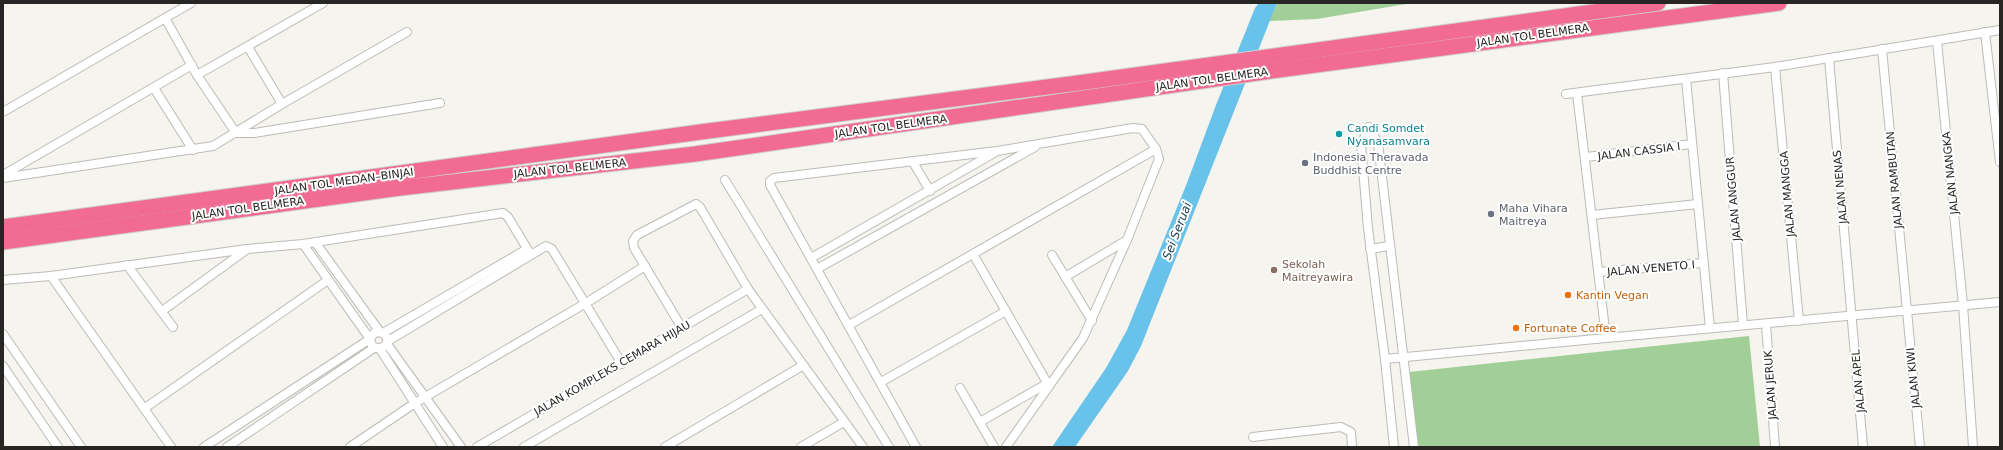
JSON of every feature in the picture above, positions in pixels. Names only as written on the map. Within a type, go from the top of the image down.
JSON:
[{"type":"highway","name":"JALAN TOL BELMERA","points":[[685,134],[1219,64],[1267,56],[1658,3]]},
{"type":"highway","name":"JALAN TOL BELMERA","points":[[3,242],[400,188],[701,153],[1213,79],[1778,3]]},
{"type":"highway","name":"JALAN TOL MEDAN–BINJAI","points":[[3,227],[685,134]]},
{"type":"street","points":[[3,112],[191,3]]},
{"type":"street","points":[[198,75],[323,3]]},
{"type":"street","points":[[165,18],[198,75],[236,133]]},
{"type":"street","points":[[1566,94],[1775,67],[2000,30]]},
{"type":"street","points":[[3,178],[213,146],[282,104],[407,32]]},
{"type":"street","points":[[1985,32],[2000,162]]},
{"type":"street","name":"JALAN NANGKA","points":[[1936,41],[1963,305],[1974,447]]},
{"type":"street","points":[[248,47],[282,104]]},
{"type":"street","name":"JALAN RAMBUTAN","points":[[1882,49],[1906,310]]},
{"type":"street","name":"JALAN NENAS","points":[[1829,58],[1852,315]]},
{"type":"street","points":[[3,175],[192,65]]},
{"type":"street","name":"JALAN MANGGA","points":[[1775,67],[1798,321]]},
{"type":"street","name":"JALAN ANGGUR","points":[[1723,74],[1743,325]]},
{"type":"street","points":[[1686,79],[1710,328]]},
{"type":"street","points":[[154,88],[194,150]]},
{"type":"street","points":[[1577,93],[1586,157],[1606,338]]},
{"type":"street","points":[[236,133],[264,131],[440,103]]},
{"type":"street","points":[[1394,447],[1385,358],[1370,249],[1361,145],[1369,127],[1378,143],[1389,246],[1405,358],[1414,447]]},
{"type":"street","points":[[916,447],[770,185],[771,179],[997,151],[1139,128],[1145,132],[1156,149],[1159,159],[1127,240],[1092,322],[1083,338],[1048,385],[1006,447]]},
{"type":"street","points":[[817,269],[1041,143]]},
{"type":"street","name":"JALAN CASSIA I","points":[[1586,157],[1692,144]]},
{"type":"street","points":[[849,325],[1156,149]]},
{"type":"street","points":[[811,258],[997,151]]},
{"type":"street","points":[[912,162],[930,190]]},
{"type":"street","points":[[725,180],[889,447]]},
{"type":"street","points":[[682,328],[634,248],[634,238],[696,204],[700,207],[748,289],[802,366],[863,447]]},
{"type":"street","points":[[1592,216],[1698,204]]},
{"type":"street","points":[[3,280],[51,276],[247,249],[302,244],[502,213],[508,217],[529,252]]},
{"type":"street","points":[[1065,278],[1127,240]]},
{"type":"street","points":[[315,242],[381,332],[386,336],[382,346]]},
{"type":"street","points":[[302,244],[370,339],[370,342],[382,346],[425,397],[461,447]]},
{"type":"street","points":[[1370,249],[1389,246]]},
{"type":"street","points":[[204,447],[370,339],[374,333],[381,332],[529,252],[544,247],[550,247],[586,303],[622,364]]},
{"type":"street","points":[[162,311],[247,249]]},
{"type":"street","points":[[227,447],[529,252]]},
{"type":"street","points":[[973,254],[1048,385]]},
{"type":"street","points":[[1052,255],[1092,322]]},
{"type":"street","name":"JALAN VENETO I","points":[[1599,272],[1703,263]]},
{"type":"street","points":[[127,265],[173,328]]},
{"type":"street","points":[[350,447],[415,403],[586,303],[645,266]]},
{"type":"street","points":[[51,276],[171,447]]},
{"type":"street","points":[[145,408],[328,280]]},
{"type":"street","name":"JALAN KOMPLEKS CEMARA HIJAU","points":[[477,447],[622,364],[748,289]]},
{"type":"street","points":[[1385,358],[1405,358],[1710,328],[2000,302]]},
{"type":"street","points":[[524,447],[762,309]]},
{"type":"street","name":"JALAN KIWI","points":[[1906,310],[1920,447]]},
{"type":"street","points":[[881,382],[1006,311]]},
{"type":"street","name":"JALAN APEL","points":[[1852,315],[1863,447]]},
{"type":"street","name":"JALAN JERUK","points":[[1766,324],[1775,447]]},
{"type":"street","points":[[3,334],[81,447]]},
{"type":"street","points":[[382,346],[415,403],[443,447]]},
{"type":"street","points":[[3,366],[58,447]]},
{"type":"street","points":[[665,447],[802,366]]},
{"type":"street","points":[[980,422],[1048,385]]},
{"type":"street","points":[[960,388],[994,447]]},
{"type":"street","points":[[801,447],[844,422]]},
{"type":"street","points":[[1253,437],[1341,427],[1351,432],[1352,447]]},
{"type":"green space","points":[[1277,3],[1412,3],[1317,19],[1269,21]]},
{"type":"green space","points":[[1749,336],[1760,447],[1416,447],[1409,372]]},
{"type":"water","name":"Sei Seruai","points":[[1259,3],[1277,3],[1141,346],[1128,371],[1075,447],[1052,447],[1106,368],[1127,330],[1187,183],[1216,105],[1255,8]]},
{"type":"place","name":"Candi Somdet Nyanasamvara","points":[[1339,134]]},
{"type":"place","name":"Indonesia Theravada Buddhist Centre","points":[[1305,163]]},
{"type":"place","name":"Maha Vihara Maitreya","points":[[1491,214]]},
{"type":"place","name":"Sekolah Maitreyawira","points":[[1274,270]]},
{"type":"place","name":"Kantin Vegan","points":[[1568,295]]},
{"type":"place","name":"Fortunate Coffee","points":[[1516,328]]}]
